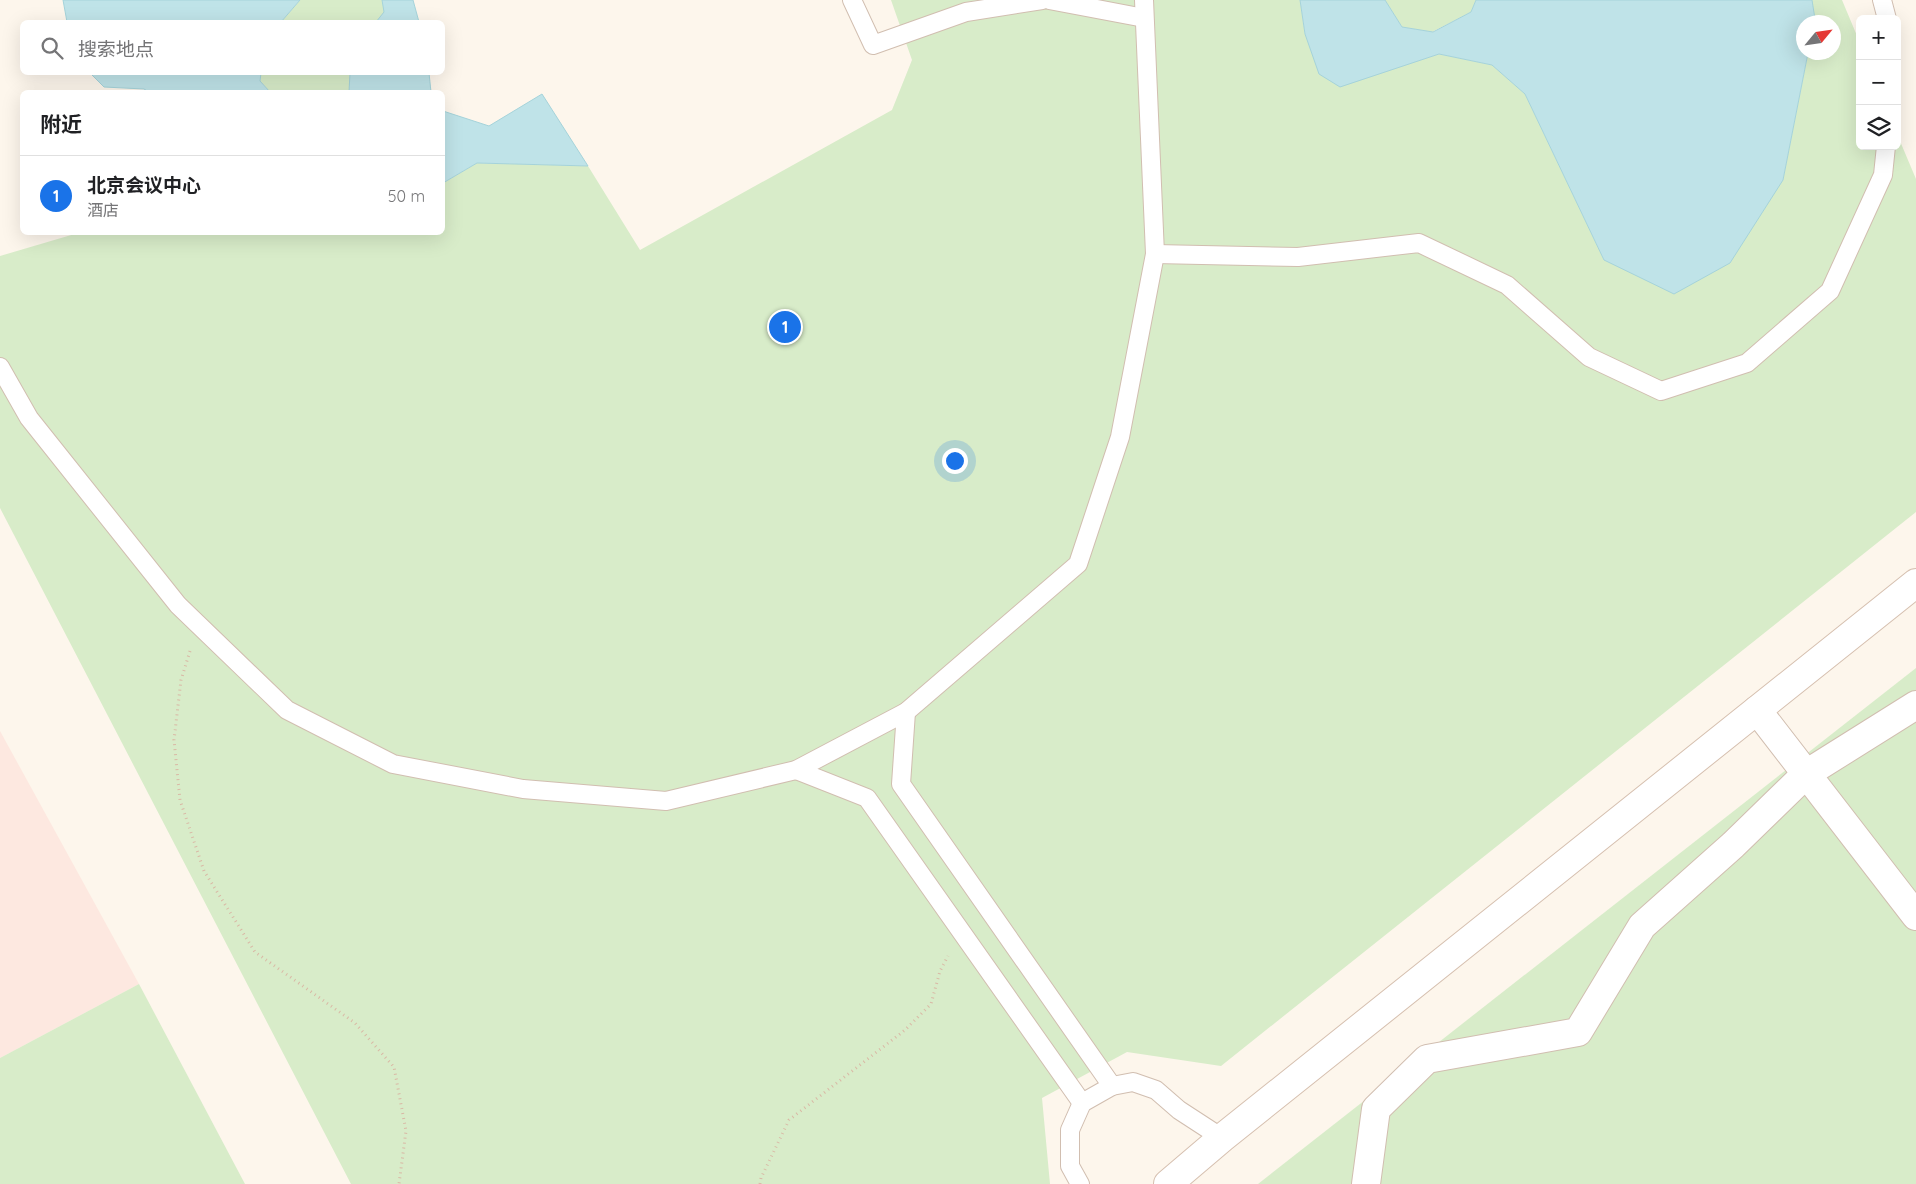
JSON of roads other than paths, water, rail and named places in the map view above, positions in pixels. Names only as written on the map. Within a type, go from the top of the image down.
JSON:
[{"type":"street","points":[[1168,1184],[1222,1138],[1916,583]]},
{"type":"street","points":[[1366,1184],[1376,1109],[1427,1059],[1578,1032],[1642,926],[1733,845],[1806,774],[1916,705]]},
{"type":"street","points":[[1757,710],[1916,916]]},
{"type":"lane","points":[[852,0],[873,45],[966,12],[1042,0]]},
{"type":"lane","points":[[0,367],[29,418],[178,605],[288,710],[393,764],[523,789],[666,801],[796,770],[906,712],[1078,564],[1120,437],[1154,254],[1142,8],[1049,0]]},
{"type":"lane","points":[[1882,0],[1886,15]]},
{"type":"lane","points":[[1154,254],[1298,257],[1419,243],[1507,285],[1590,358],[1661,391],[1747,363],[1830,291],[1883,175],[1886,150]]},
{"type":"lane","points":[[906,712],[901,784],[1112,1086]]},
{"type":"lane","points":[[796,770],[867,798],[1082,1103]]},
{"type":"lane","points":[[1080,1184],[1070,1166],[1070,1130],[1082,1103],[1112,1086],[1133,1082],[1156,1090],[1179,1110],[1222,1138]]},
{"type":"water","points":[[63,0],[300,0],[283,20],[67,20]]},
{"type":"water","points":[[382,0],[413,0],[418,20],[378,20],[384,12]]},
{"type":"water","points":[[1300,0],[1385,0],[1402,27],[1433,32],[1471,12],[1476,0],[1812,0],[1814,15],[1796,15],[1796,60],[1807,60],[1783,180],[1730,263],[1674,294],[1604,260],[1525,94],[1492,65],[1439,54],[1340,87],[1319,74],[1305,34]]},
{"type":"water","points":[[92,75],[261,75],[260,81],[268,90],[146,90],[104,87]]},
{"type":"water","points":[[350,75],[429,75],[431,90],[349,90]]},
{"type":"water","points":[[542,94],[588,166],[477,163],[445,182],[445,112],[489,126]]},
{"type":"place","name":"北京会议中心","points":[[785,327]]}]
